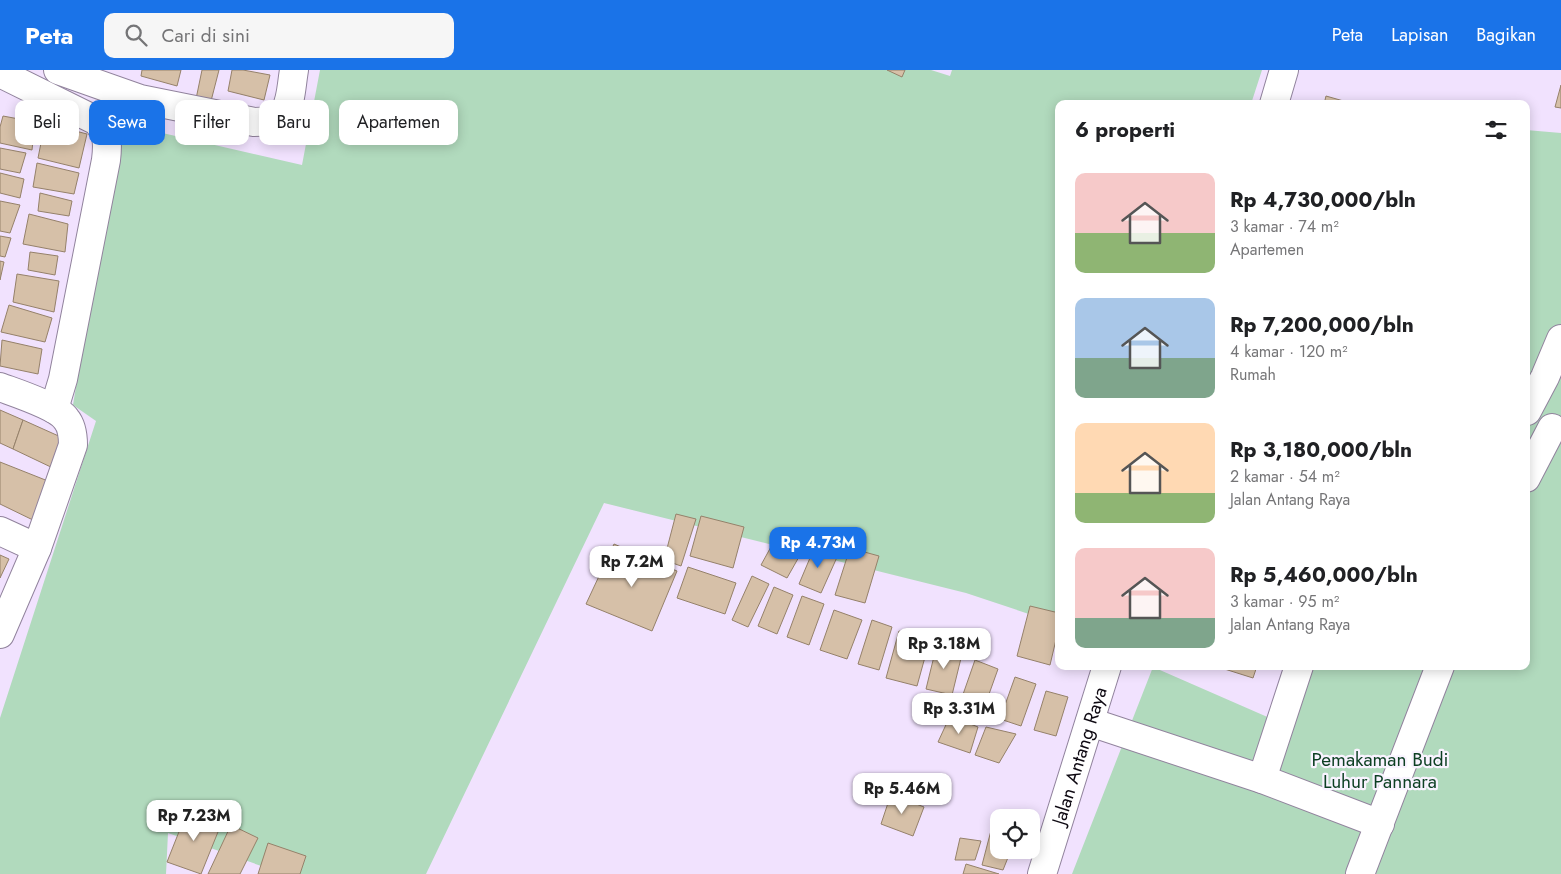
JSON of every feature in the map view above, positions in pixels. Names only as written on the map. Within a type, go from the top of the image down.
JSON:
[{"type":"street","points":[[58,70],[140,99],[240,120],[268,122],[284,113],[288,106],[294,70]]},
{"type":"street","points":[[1275,100],[1284,70]]},
{"type":"street","points":[[3,73],[97,121],[106,134],[106,160],[63,379],[54,409]]},
{"type":"street","points":[[1530,404],[1545,378],[1561,339]]},
{"type":"street","points":[[0,386],[54,409],[63,415],[71,426],[73,445],[37,548],[0,634]]},
{"type":"street","points":[[1530,414],[1556,430],[1530,472]]},
{"type":"street","points":[[0,531],[37,548]]},
{"type":"street","name":"Jalan Antang Raya","points":[[1042,874],[1106,670]]},
{"type":"street","points":[[1262,779],[1298,670]]},
{"type":"street","points":[[1366,872],[1380,824],[1438,670]]},
{"type":"street","points":[[1090,722],[1262,779],[1380,824]]},
{"type":"green space","points":[[320,70],[931,70],[950,76],[952,70],[1262,70],[1252,100],[1055,100],[1055,623],[966,593],[604,503],[426,874],[284,874],[168,833],[166,874],[0,874],[0,718],[96,421],[73,405],[115,145],[165,145],[165,134],[175,136],[175,145],[215,145],[302,165],[306,145],[329,145],[329,100],[314,100]]},
{"type":"green space","name":"Pemakaman Budi Luhur Pannara","points":[[1530,130],[1561,133],[1561,874],[1072,874],[1152,670],[1160,670],[1272,719],[1287,670],[1530,670]]},
{"type":"building","points":[[142,70],[181,70],[177,86],[141,76]]},
{"type":"building","points":[[202,70],[219,70],[211,100],[196,99]]},
{"type":"building","points":[[232,70],[270,75],[264,100],[228,91]]},
{"type":"building","points":[[887,70],[905,70],[902,77]]},
{"type":"building","points":[[1561,85],[1561,108],[1555,107]]},
{"type":"building","points":[[1326,96],[1340,100],[1325,100]]},
{"type":"building","points":[[3,116],[15,118],[15,145],[33,145],[32,150],[0,143],[0,127]]},
{"type":"building","points":[[79,132],[87,134],[79,168],[38,158],[41,145],[79,145]]},
{"type":"building","points":[[0,148],[26,153],[20,173],[0,169]]},
{"type":"building","points":[[37,163],[79,173],[74,194],[33,187]]},
{"type":"building","points":[[0,173],[24,179],[20,198],[0,193]]},
{"type":"building","points":[[40,193],[72,201],[69,216],[38,211]]},
{"type":"building","points":[[0,201],[20,205],[10,233],[0,231]]},
{"type":"building","points":[[29,214],[68,224],[65,252],[23,244]]},
{"type":"building","points":[[0,236],[11,238],[5,257],[0,256]]},
{"type":"building","points":[[30,252],[58,256],[55,275],[28,270]]},
{"type":"building","points":[[0,261],[4,262],[0,280]]},
{"type":"building","points":[[17,274],[59,281],[54,312],[13,302]]},
{"type":"building","points":[[9,305],[52,318],[45,342],[1,332]]},
{"type":"building","points":[[2,340],[42,349],[38,374],[0,366]]},
{"type":"building","points":[[0,410],[23,420],[13,449],[0,443]]},
{"type":"building","points":[[23,420],[72,442],[55,469],[13,449]]},
{"type":"building","points":[[0,462],[53,483],[35,521],[0,504]]},
{"type":"building","points":[[676,514],[696,519],[681,566],[664,560]]},
{"type":"building","points":[[701,516],[744,527],[733,568],[690,556]]},
{"type":"building","points":[[778,534],[804,548],[787,578],[761,565]]},
{"type":"building","points":[[614,544],[677,571],[652,631],[586,604]]},
{"type":"building","points":[[815,546],[838,555],[821,593],[799,584]]},
{"type":"building","points":[[850,548],[879,556],[865,603],[835,595]]},
{"type":"building","points":[[0,555],[9,559],[0,578]]},
{"type":"building","points":[[688,567],[736,583],[725,614],[677,598]]},
{"type":"building","points":[[752,576],[769,584],[748,627],[732,620]]},
{"type":"building","points":[[774,587],[793,595],[777,634],[758,626]]},
{"type":"building","points":[[802,596],[824,604],[809,645],[787,637]]},
{"type":"building","points":[[1030,606],[1055,612],[1055,644],[1050,665],[1017,656]]},
{"type":"building","points":[[834,610],[862,620],[847,659],[820,650]]},
{"type":"building","points":[[872,620],[892,627],[879,670],[858,664]]},
{"type":"building","points":[[899,631],[930,639],[917,686],[886,678]]},
{"type":"building","points":[[937,644],[963,650],[952,695],[926,689]]},
{"type":"building","points":[[975,660],[998,669],[983,711],[960,703]]},
{"type":"building","points":[[1228,670],[1256,670],[1253,678]]},
{"type":"building","points":[[1015,677],[1036,684],[1021,726],[1000,719]]},
{"type":"building","points":[[1046,691],[1068,697],[1056,736],[1034,730]]},
{"type":"building","points":[[950,716],[978,727],[970,753],[938,742]]},
{"type":"building","points":[[986,727],[1016,734],[999,763],[975,755]]},
{"type":"building","points":[[891,794],[924,807],[913,836],[881,824]]},
{"type":"building","points":[[188,809],[222,822],[201,874],[167,862]]},
{"type":"building","points":[[231,825],[258,838],[240,874],[208,874]]},
{"type":"building","points":[[990,834],[990,859],[1007,859],[1003,870],[982,865]]},
{"type":"building","points":[[960,838],[981,841],[975,860],[955,860]]},
{"type":"building","points":[[268,843],[306,856],[300,874],[258,874]]},
{"type":"building","points":[[966,864],[999,874],[963,874]]}]
